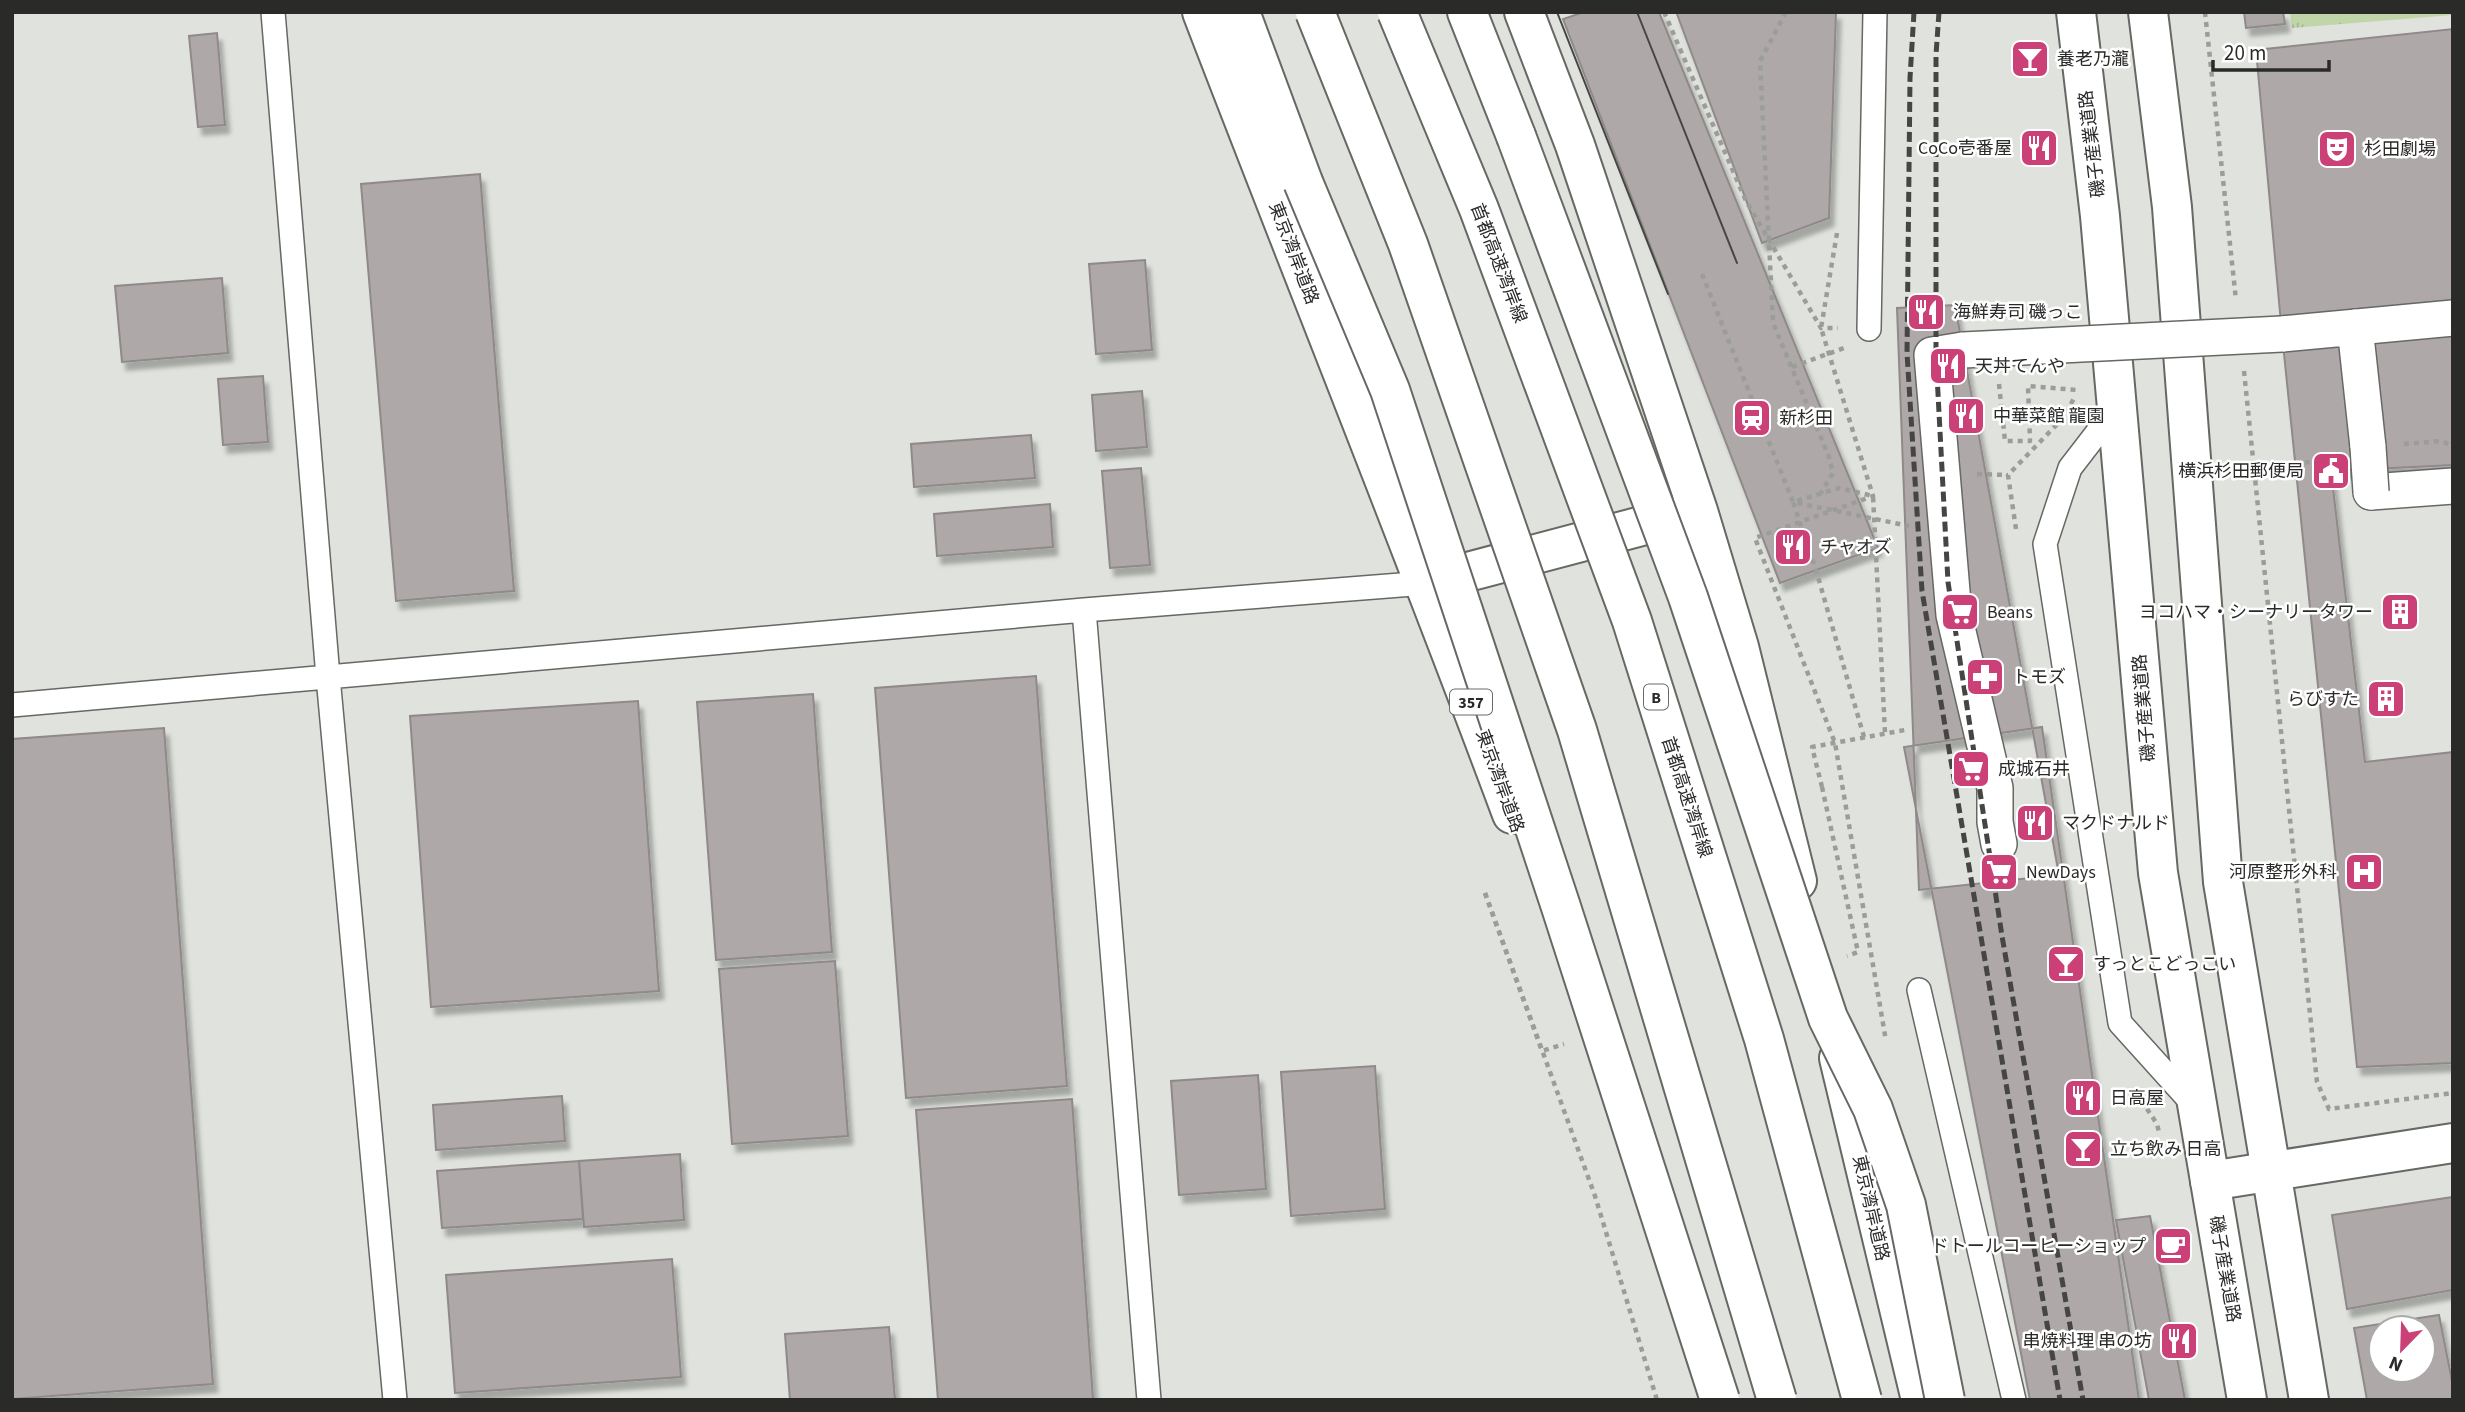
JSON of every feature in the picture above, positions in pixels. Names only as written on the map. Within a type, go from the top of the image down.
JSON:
[{"type":"main road","name":"東京湾岸道路","points":[[1202,12],[1341,373],[1426,583],[1701,1324],[1719,1400]]},
{"type":"main road","points":[[1240,12],[1303,182],[1390,390],[1566,921],[1719,1400]]},
{"type":"main road","points":[[1315,12],[1408,244],[1577,730],[1777,1400]]},
{"type":"main road","name":"首都高速湾岸線","points":[[1397,12],[1479,209],[1632,621],[1764,1039],[1862,1400]]},
{"type":"main road","points":[[1467,12],[1688,597],[1831,1025],[1921,1400]]},
{"type":"main road","name":"東京湾岸道路","points":[[1524,12],[1575,145],[1698,511],[1739,647],[1780,806],[1914,1400]]},
{"type":"main road","name":"磯子産業道路","points":[[2076,12],[2101,216],[2158,873],[2247,1400]]},
{"type":"main road","points":[[2148,12],[2172,207],[2223,883],[2309,1400]]},
{"type":"main road","points":[[1426,583],[1698,511]]},
{"type":"main road","points":[[1831,1025],[1873,1109],[1906,1205],[1945,1400]]},
{"type":"main road","points":[[2210,1181],[2453,1143]]},
{"type":"street","points":[[1999,844],[1995,821],[1995,788],[1954,615],[1932,355],[1980,349],[2282,334],[2453,318]]},
{"type":"street","points":[[2355,327],[2371,492],[2453,486]]},
{"type":"lane","points":[[273,12],[328,677],[396,1400]]},
{"type":"lane","points":[[1869,329],[1875,12]]},
{"type":"lane","points":[[2117,407],[2070,468],[2045,544],[2120,1023],[2198,1110]]},
{"type":"lane","points":[[12,705],[1083,610],[1426,583]]},
{"type":"lane","points":[[1083,610],[1149,1400]]},
{"type":"lane","points":[[1919,990],[2014,1400]]},
{"type":"path","points":[[1664,12],[1746,201],[1821,328]]},
{"type":"path","points":[[1786,12],[1760,61],[1773,323],[1829,457],[1833,473],[1821,493]]},
{"type":"path","points":[[2205,12],[2237,303]]},
{"type":"path","points":[[1702,274],[1793,502],[1816,570],[1864,737]]},
{"type":"path","points":[[1980,349],[2005,441],[2030,441],[2028,386],[2079,390]]},
{"type":"path","points":[[2243,358],[2317,1082],[2329,1109],[2453,1093]]},
{"type":"path","points":[[2441,441],[2453,446]]},
{"type":"path","points":[[1793,502],[1839,488],[1873,496]]},
{"type":"path","points":[[1873,496],[1885,733]]},
{"type":"path","points":[[1835,743],[1755,538],[1873,496]]},
{"type":"path","points":[[1793,502],[1894,523]]},
{"type":"path","points":[[1822,787],[1812,747],[1905,730]]},
{"type":"path","points":[[1485,893],[1595,1196],[1657,1400]]},
{"type":"path","points":[[1542,1051],[1595,1196]]},
{"type":"green space","points":[[2290,12],[2453,12],[2453,15],[2292,28]]},
{"type":"building","points":[[1584,12],[1659,12],[1878,548],[1780,583],[1563,19]]},
{"type":"building","points":[[1836,12],[1829,218],[1762,243],[1677,14]]},
{"type":"building","points":[[2244,12],[2283,12],[2285,24],[2246,28]]},
{"type":"building","name":"らびすた","points":[[2453,29],[2453,1063],[2357,1067],[2282,334],[2256,50]]},
{"type":"building","points":[[217,33],[225,125],[198,127],[189,36]]},
{"type":"building","points":[[480,174],[514,591],[396,601],[361,184]]},
{"type":"building","points":[[1145,260],[1152,350],[1096,354],[1089,264]]},
{"type":"building","points":[[222,278],[228,353],[122,362],[115,286]]},
{"type":"building","name":"Beans","points":[[1955,305],[2059,875],[1919,890],[1897,308]]},
{"type":"building","points":[[263,376],[268,442],[223,445],[218,379]]},
{"type":"building","points":[[1142,391],[1147,447],[1096,451],[1092,395]]},
{"type":"building","points":[[1031,435],[1035,478],[914,487],[911,444]]},
{"type":"building","name":"ヨコハマ・シーナリータワー","points":[[2453,465],[2453,752],[2365,762],[2331,471]]},
{"type":"building","points":[[1141,468],[1150,565],[1110,568],[1102,471]]},
{"type":"building","points":[[1050,504],[1053,547],[937,556],[934,514]]},
{"type":"building","points":[[1036,676],[1067,1086],[906,1098],[875,688]]},
{"type":"building","points":[[813,694],[832,952],[716,960],[697,702]]},
{"type":"building","points":[[638,701],[659,991],[431,1007],[410,716]]},
{"type":"building","points":[[2042,727],[2139,1400],[2030,1400],[1904,747]]},
{"type":"building","points":[[164,728],[213,1384],[12,1399],[12,739]]},
{"type":"building","points":[[835,961],[848,1136],[732,1144],[719,969]]},
{"type":"building","points":[[1375,1066],[1385,1209],[1291,1216],[1281,1072]]},
{"type":"building","points":[[1258,1075],[1266,1189],[1179,1195],[1171,1081]]},
{"type":"building","points":[[562,1096],[565,1141],[436,1150],[433,1105]]},
{"type":"building","points":[[1072,1099],[1093,1399],[938,1400],[916,1110]]},
{"type":"building","points":[[680,1154],[684,1220],[584,1227],[579,1161]]},
{"type":"building","points":[[579,1161],[583,1219],[442,1228],[437,1171]]},
{"type":"building","points":[[2453,1197],[2453,1290],[2347,1309],[2332,1215]]},
{"type":"building","points":[[2150,1216],[2185,1400],[2149,1400],[2116,1220]]},
{"type":"building","points":[[672,1259],[681,1377],[455,1393],[446,1275]]},
{"type":"building","points":[[2439,1315],[2453,1386],[2453,1400],[2367,1400],[2354,1328],[2367,1326],[2367,1384],[2437,1384]]},
{"type":"building","points":[[889,1327],[895,1400],[790,1400],[785,1334]]},
{"type":"tram line","points":[[1557,12],[1668,294]]},
{"type":"tram line","points":[[1637,12],[1737,263]]},
{"type":"railway","points":[[1914,12],[1910,78],[1907,353],[1922,591],[2060,1400]]},
{"type":"railway","points":[[1939,12],[1936,55],[1936,356],[1948,582],[2002,936],[2083,1400]]},
{"type":"place","name":"養老乃瀧","points":[[2030,59]]},
{"type":"place","name":"CoCo壱番屋","points":[[2039,148]]},
{"type":"place","name":"杉田劇場","points":[[2337,149]]},
{"type":"place","name":"海鮮寿司 磯っこ","points":[[1926,312]]},
{"type":"place","name":"天丼てんや","points":[[1948,366]]},
{"type":"place","name":"中華菜館 龍園","points":[[1966,416]]},
{"type":"place","name":"新杉田","points":[[1752,418]]},
{"type":"place","name":"横浜杉田郵便局","points":[[2331,471]]},
{"type":"place","name":"チャオズ","points":[[1793,547]]},
{"type":"place","name":"Beans","points":[[1960,612]]},
{"type":"place","name":"ヨコハマ・シーナリータワー","points":[[2400,612]]},
{"type":"place","name":"トモズ","points":[[1985,677]]},
{"type":"place","name":"らびすた","points":[[2386,699]]},
{"type":"place","name":"成城石井","points":[[1971,769]]},
{"type":"place","name":"マクドナルド","points":[[2035,823]]},
{"type":"place","name":"NewDays","points":[[1999,872]]},
{"type":"place","name":"河原整形外科","points":[[2364,872]]},
{"type":"place","name":"すっとこどっこい","points":[[2066,964]]},
{"type":"place","name":"日高屋","points":[[2083,1098]]},
{"type":"place","name":"立ち飲み 日高","points":[[2083,1149]]},
{"type":"place","name":"ドトールコーヒーショップ","points":[[2173,1246]]},
{"type":"place","name":"串焼料理 串の坊","points":[[2179,1341]]}]
